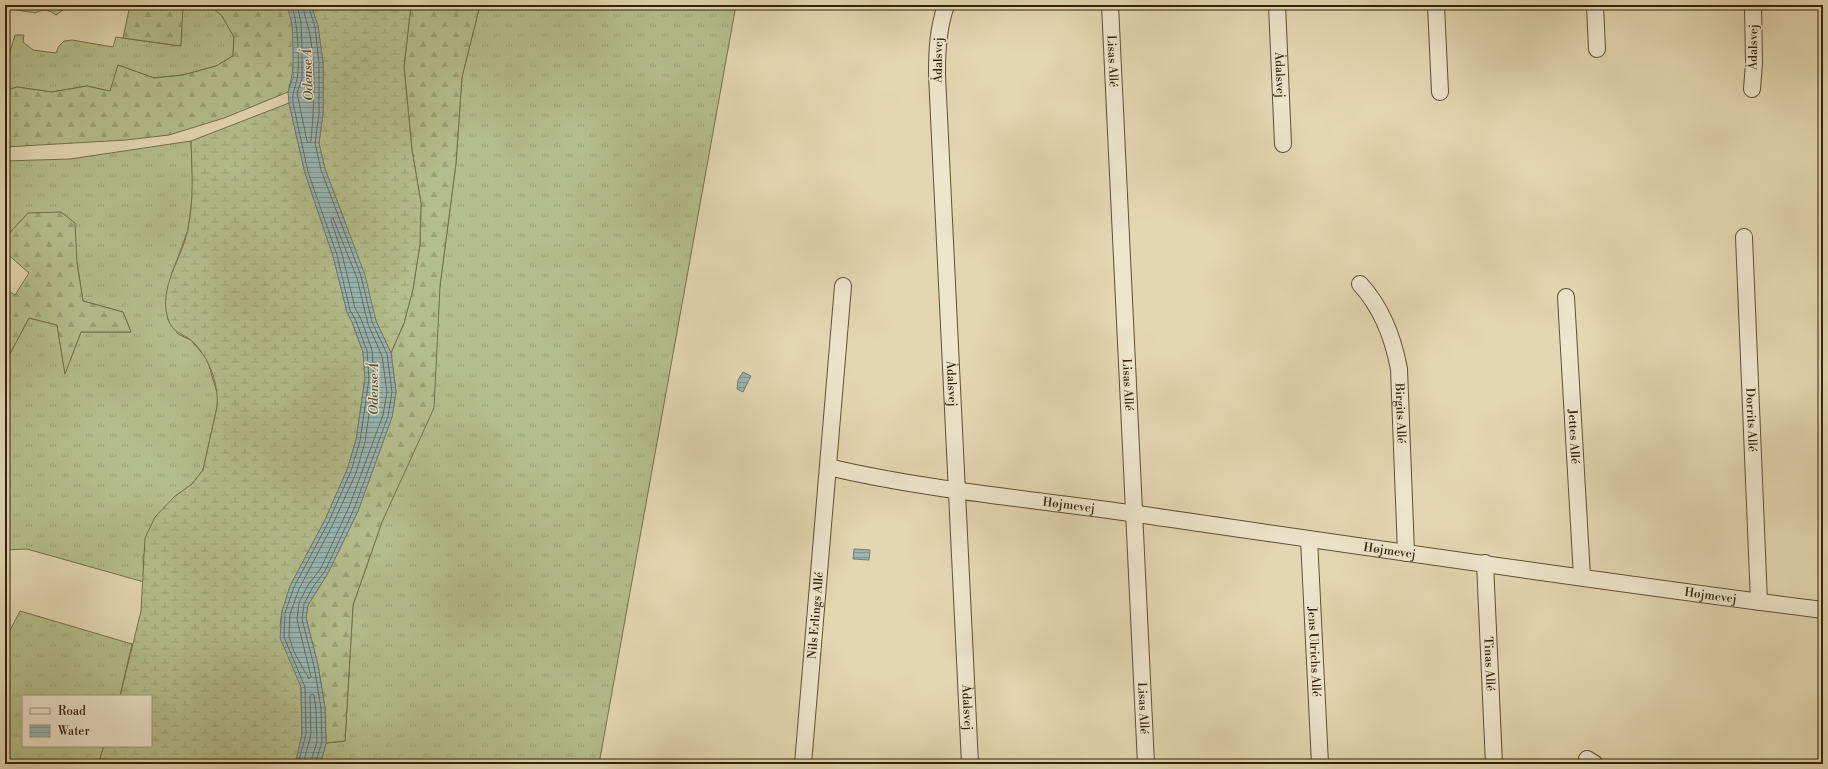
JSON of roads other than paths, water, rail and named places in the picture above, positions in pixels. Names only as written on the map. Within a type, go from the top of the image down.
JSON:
[{"type":"street","name":"Ådalsvej","points":[[946,5],[941,20],[937,46],[937,75],[970,764]]},
{"type":"street","name":"Lisas Allé","points":[[1110,5],[1146,764]]},
{"type":"street","name":"Ådalsvej","points":[[1277,5],[1283,144]]},
{"type":"street","points":[[1436,5],[1440,92]]},
{"type":"street","points":[[1595,5],[1597,49]]},
{"type":"street","name":"Ådalsvej","points":[[1752,89],[1754,63],[1753,5]]},
{"type":"street","name":"Dorrits Allé","points":[[1744,237],[1759,602]]},
{"type":"street","name":"Birgits Allé","points":[[1360,284],[1380,311],[1395,349],[1398,369],[1406,553]]},
{"type":"street","name":"Nils Erlings Allé","points":[[803,764],[843,286]]},
{"type":"street","name":"Jettes Allé","points":[[1566,297],[1582,577]]},
{"type":"street","points":[[828,467],[903,483],[957,491]]},
{"type":"street","name":"Højmevej","points":[[957,491],[1134,513],[1309,540],[1823,610]]},
{"type":"street","name":"Jens Ulrichs Allé","points":[[1309,540],[1320,764]]},
{"type":"street","name":"Tinas Allé","points":[[1485,563],[1494,764]]},
{"type":"water","name":"Odense Å","points":[[287,5],[311,5],[318,26],[323,63],[323,113],[319,143],[325,169],[365,275],[376,321],[391,353],[396,392],[392,417],[358,511],[328,573],[308,605],[306,618],[318,665],[325,708],[326,743],[319,764],[293,764],[297,757],[302,734],[301,687],[280,638],[282,612],[290,586],[325,520],[347,470],[356,440],[365,379],[363,352],[347,312],[333,256],[305,173],[289,103],[288,92],[293,78],[293,47],[292,24]]},
{"type":"water","points":[[743,372],[751,376],[743,392],[737,389],[738,380]]},
{"type":"water","points":[[854,549],[870,550],[869,560],[853,559]]}]
